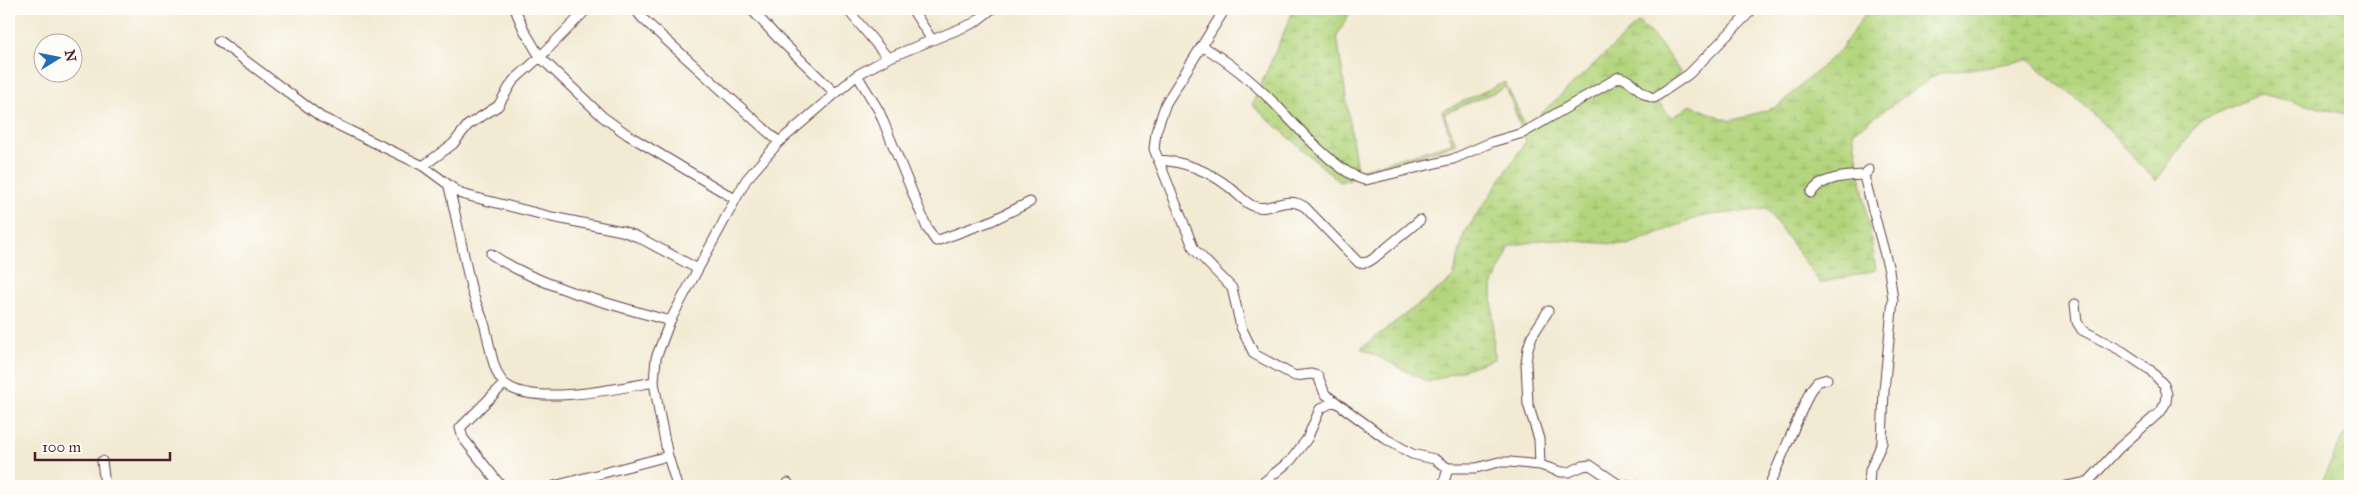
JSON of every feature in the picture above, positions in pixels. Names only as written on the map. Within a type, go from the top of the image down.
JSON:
[{"type":"street","points":[[515,9],[524,30],[540,57],[603,116],[628,135],[734,199]]},
{"type":"street","points":[[423,166],[453,144],[468,125],[498,106],[513,81],[540,57],[587,9]]},
{"type":"street","points":[[635,9],[643,19],[706,78],[778,142]]},
{"type":"street","points":[[751,9],[776,36],[835,92]]},
{"type":"street","points":[[847,9],[888,58]]},
{"type":"street","points":[[912,9],[932,40]]},
{"type":"street","points":[[677,486],[668,456],[654,382],[656,358],[670,321],[734,199],[746,180],[778,142],[857,75],[888,58],[974,23],[990,9]]},
{"type":"street","points":[[1225,9],[1166,103],[1154,140],[1158,160],[1172,188],[1194,249],[1232,288],[1241,327],[1254,354],[1295,376],[1311,374],[1318,376],[1325,394],[1396,446],[1412,454],[1434,460],[1448,468],[1476,468],[1499,462],[1540,465],[1561,472],[1569,472],[1590,465],[1618,484],[1637,486]]},
{"type":"street","points":[[1202,46],[1227,62],[1255,85],[1339,167],[1356,178],[1366,180],[1453,159],[1492,142],[1523,134],[1619,77],[1632,82],[1647,96],[1654,98],[1689,74],[1753,9]]},
{"type":"street","points":[[219,41],[321,117],[423,166],[461,194],[552,217],[622,231],[638,237],[698,269]]},
{"type":"street","points":[[857,75],[879,111],[927,228],[936,241],[991,221],[1030,202]]},
{"type":"street","points":[[1158,160],[1178,162],[1204,172],[1221,181],[1254,206],[1262,207],[1290,201],[1299,203],[1358,263],[1373,260],[1420,220]]},
{"type":"street","points":[[1811,193],[1815,186],[1867,173],[1889,270],[1893,300],[1884,390],[1882,443],[1870,470],[1869,486]]},
{"type":"street","points":[[449,187],[471,288],[484,322],[496,371],[504,384],[525,393],[556,395],[609,390],[654,382]]},
{"type":"street","points":[[491,254],[507,264],[567,290],[670,321]]},
{"type":"street","points":[[2067,486],[2088,482],[2113,454],[2161,411],[2166,402],[2167,394],[2164,385],[2150,370],[2122,351],[2082,330],[2077,322],[2075,304]]},
{"type":"street","points":[[1540,465],[1540,439],[1528,404],[1526,364],[1532,336],[1548,311]]},
{"type":"street","points":[[1769,486],[1810,391],[1817,382],[1827,379]]},
{"type":"street","points":[[501,486],[463,438],[460,428],[504,384]]},
{"type":"street","points":[[1259,486],[1291,460],[1307,439],[1320,409],[1334,401]]},
{"type":"street","points":[[554,486],[668,456]]},
{"type":"street","points":[[102,461],[105,486]]},
{"type":"street","points":[[1444,486],[1448,468]]},
{"type":"green space","points":[[1294,9],[1352,9],[1337,36],[1357,171],[1452,143],[1442,111],[1505,82],[1526,128],[1639,22],[1658,41],[1680,72],[1659,103],[1672,118],[1690,105],[1730,121],[1777,107],[1840,50],[1869,9],[2350,9],[2350,115],[2261,94],[2199,121],[2156,181],[2088,108],[2029,60],[1937,74],[1853,132],[1876,270],[1820,283],[1767,209],[1702,216],[1627,245],[1548,239],[1510,246],[1492,286],[1494,359],[1428,382],[1361,348],[1453,278],[1464,234],[1526,141],[1506,87],[1444,114],[1456,144],[1340,182],[1252,105]]},
{"type":"green space","points":[[2350,423],[2350,486],[2319,486]]}]
